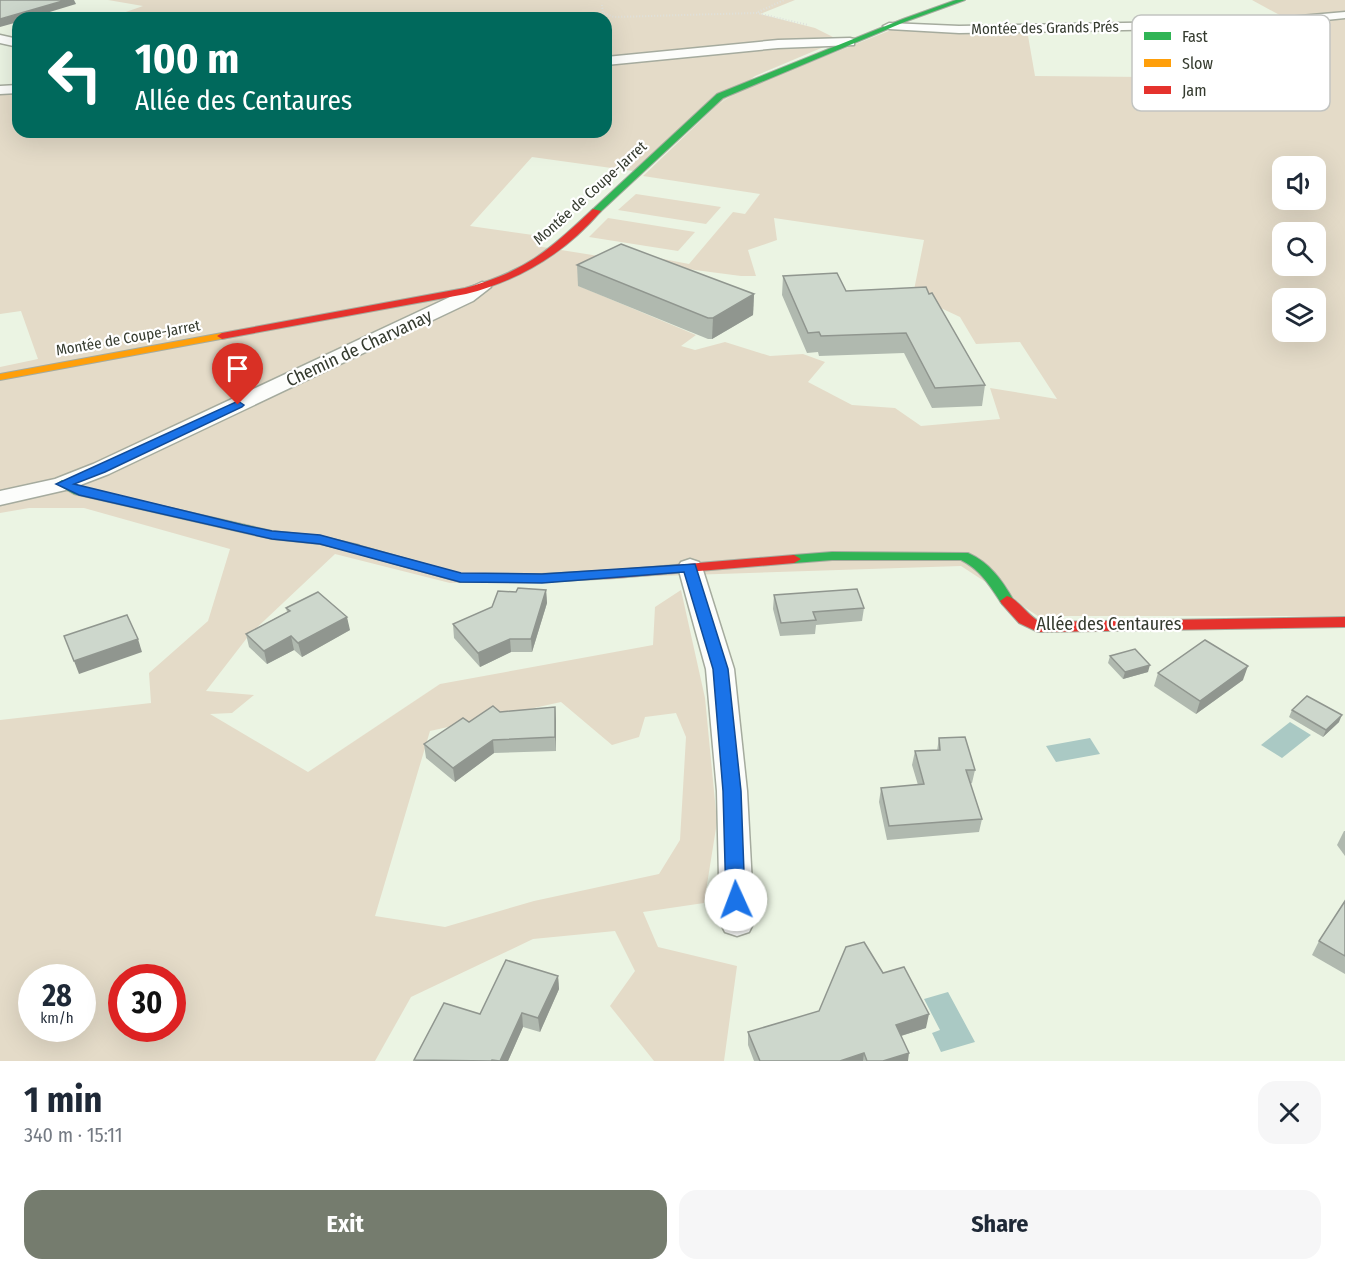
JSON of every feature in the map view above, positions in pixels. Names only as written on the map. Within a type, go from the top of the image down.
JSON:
[{"type":"main road","name":"Montée de Coupe-Jarret","points":[[0,377],[483,287],[517,273],[551,253],[720,96],[889,26],[962,0]]},
{"type":"main road","name":"Allée des Centaures","points":[[62,484],[79,491],[243,529],[272,535],[320,540],[384,555],[460,578],[542,578],[832,556],[963,556],[978,560],[991,573],[1014,613],[1023,622],[1038,627],[1345,622]]},
{"type":"street","name":"Montée des Grands Prés","points":[[1330,16],[1345,15]]},
{"type":"street","name":"Montée des Grands Prés","points":[[889,26],[965,29],[1132,26]]},
{"type":"street","points":[[612,60],[778,44],[850,42]]},
{"type":"street","name":"Chemin de Charvanay","points":[[0,498],[62,484],[101,469],[467,297],[483,287]]},
{"type":"street","points":[[690,567],[720,669],[732,791],[737,922]]},
{"type":"path","points":[[612,16],[758,13],[784,0]]},
{"type":"path","points":[[602,5],[603,12]]},
{"type":"shaded area","points":[[108,0],[795,0],[760,14],[815,28],[833,37],[832,40],[612,59],[612,12],[126,12],[143,6]]},
{"type":"shaded area","points":[[1252,0],[1345,0],[1345,13],[1280,15]]},
{"type":"shaded area","points":[[1345,17],[1345,616],[1038,616],[961,566],[450,583],[335,554],[250,634],[206,691],[254,695],[232,713],[210,714],[308,772],[440,684],[653,645],[655,607],[681,590],[705,698],[717,822],[704,903],[643,912],[658,947],[737,966],[724,1061],[654,1061],[610,1006],[635,971],[615,931],[533,939],[411,997],[375,1061],[0,1061],[0,720],[151,703],[149,673],[208,621],[230,549],[84,508],[29,508],[0,513],[0,367],[38,359],[21,311],[0,314],[0,91],[12,91],[12,138],[612,138],[612,62],[770,47],[826,46],[755,76],[717,105],[736,92],[891,30],[1027,30],[1035,76],[1132,77],[1132,111],[1330,111],[1330,19]],"holes":[[[714,108],[643,176],[760,194],[745,214],[733,212],[689,264],[658,258],[649,264],[756,276],[748,250],[777,240],[774,218],[924,240],[913,295],[960,317],[976,344],[1020,342],[1057,399],[990,388],[1000,419],[921,426],[895,408],[852,405],[808,382],[825,362],[803,354],[770,356],[725,342],[695,350],[681,346],[696,335],[579,286],[605,257],[536,246],[540,236],[470,226],[532,157],[633,171]],[[561,702],[612,745],[639,737],[645,717],[676,713],[686,737],[680,840],[659,874],[534,901],[445,927],[375,916],[430,731]]]},
{"type":"shaded area","points":[[636,194],[721,207],[706,224],[618,210]]},
{"type":"shaded area","points":[[608,218],[695,232],[678,251],[589,237]]},
{"type":"water","points":[[1290,722],[1311,735],[1282,758],[1261,745]]},
{"type":"water","points":[[1090,738],[1100,754],[1056,762],[1046,746]]},
{"type":"water","points":[[948,992],[975,1042],[941,1052],[932,1033],[940,1030],[924,999]]},
{"type":"building","points":[[0,0],[66,0],[24,12],[12,12],[12,16],[0,19]]},
{"type":"building","points":[[621,244],[754,294],[713,318],[708,318],[577,265]]},
{"type":"building","points":[[837,273],[846,291],[926,287],[929,294],[932,293],[985,385],[935,388],[906,333],[821,336],[819,332],[808,333],[783,276]]},
{"type":"building","points":[[518,588],[546,590],[531,639],[510,639],[478,653],[453,624],[492,607],[498,591],[516,592]]},
{"type":"building","points":[[857,589],[864,608],[813,612],[816,620],[781,623],[774,595]]},
{"type":"building","points":[[318,592],[347,617],[298,643],[291,636],[264,651],[246,634],[290,611],[286,608]]},
{"type":"building","points":[[127,615],[138,639],[74,661],[64,636]]},
{"type":"building","points":[[1205,640],[1248,666],[1200,701],[1158,673]]},
{"type":"building","points":[[1135,649],[1150,665],[1125,672],[1110,656]]},
{"type":"building","points":[[1307,696],[1342,715],[1326,730],[1292,710]]},
{"type":"building","points":[[493,706],[500,712],[555,707],[555,737],[493,740],[453,768],[424,744],[463,718],[469,722]]},
{"type":"building","points":[[965,737],[975,770],[966,770],[982,819],[889,826],[881,788],[924,784],[915,751],[940,750],[939,738]]},
{"type":"building","points":[[1345,901],[1345,956],[1319,941]]},
{"type":"building","points":[[864,942],[883,973],[904,967],[929,1014],[896,1025],[909,1053],[883,1061],[867,1061],[864,1053],[840,1061],[760,1061],[748,1032],[819,1011],[846,947]]},
{"type":"building","points":[[506,960],[558,976],[538,1018],[522,1013],[500,1061],[414,1060],[444,1003],[480,1014]]},
{"type":"traffic: fast","points":[[596,211],[720,96],[905,20],[962,0]]},
{"type":"traffic: fast","points":[[62,484],[79,491],[272,535],[320,540],[354,548]]},
{"type":"traffic: fast","points":[[794,559],[832,556],[963,556],[978,564],[989,574],[1007,601]]},
{"type":"traffic: slow","points":[[0,377],[222,336]]},
{"type":"traffic: jam","points":[[222,336],[466,291],[488,284],[542,260],[596,211]]},
{"type":"traffic: jam","points":[[354,548],[460,578],[541,578],[616,574],[794,559]]},
{"type":"traffic: jam","points":[[1007,601],[1024,620],[1038,627],[1345,622]]},
{"type":"route","points":[[238,405],[101,469],[62,484],[79,491],[243,529],[272,535],[305,537],[384,555],[460,578],[542,578],[690,567],[720,669],[732,791],[736,900]]}]
